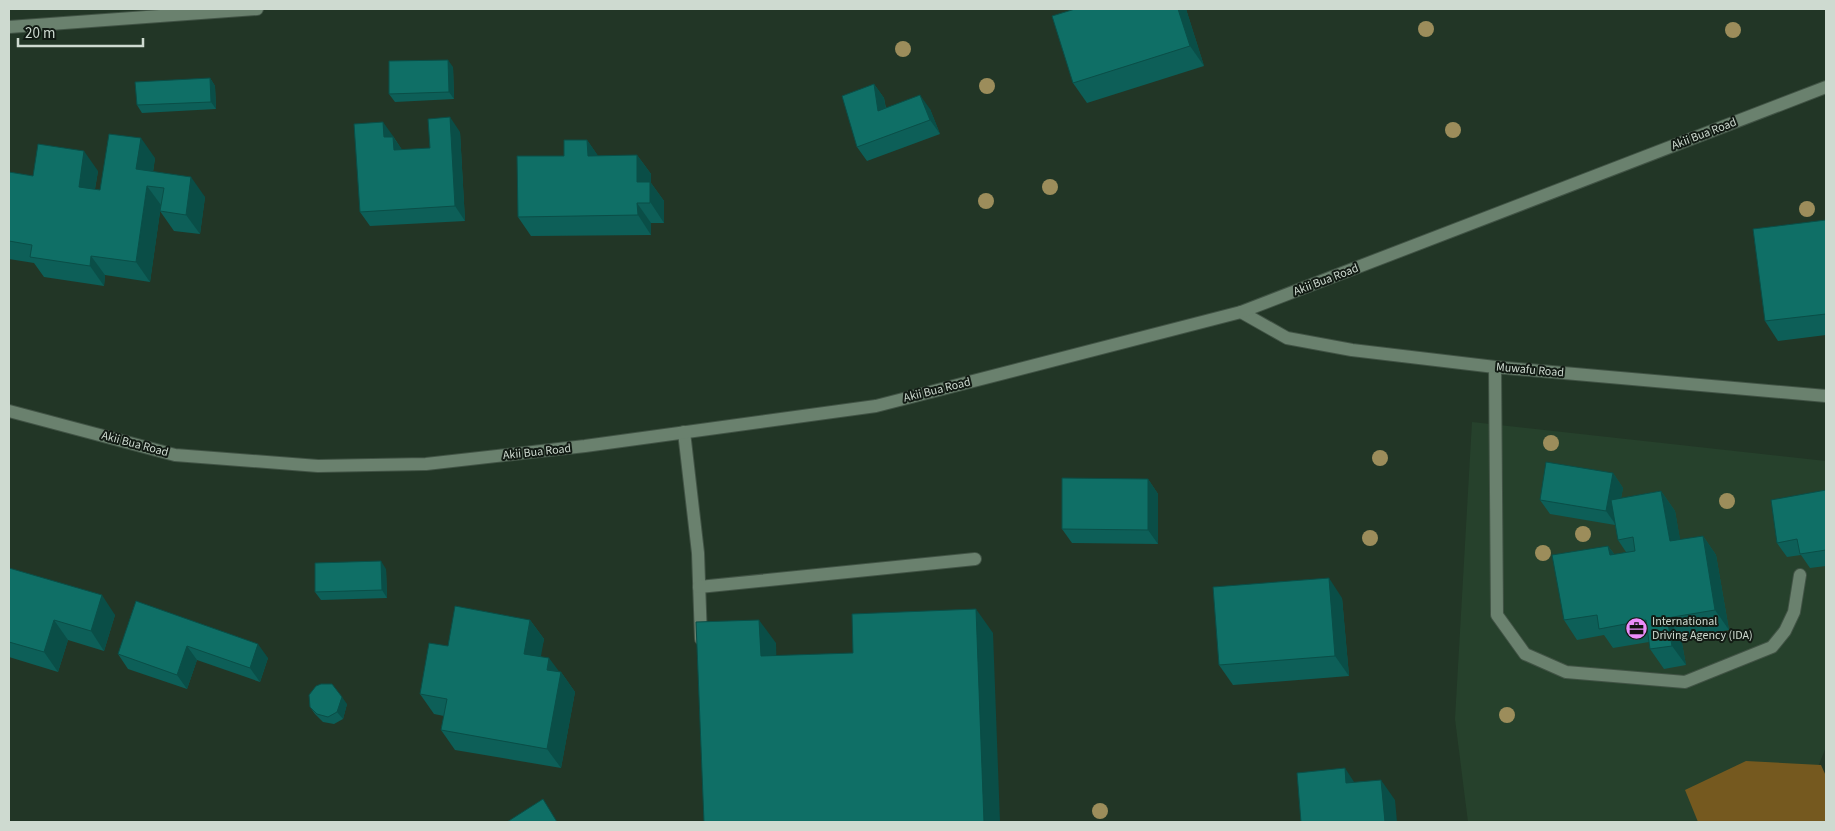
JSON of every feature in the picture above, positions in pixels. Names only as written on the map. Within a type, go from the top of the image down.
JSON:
[{"type":"street","points":[[9,27],[258,9]]},
{"type":"street","name":"Akii Bua Road","points":[[9,411],[175,455],[318,466],[426,464],[876,406],[1241,312],[1826,87]]},
{"type":"street","name":"Muwafu Road","points":[[1241,312],[1287,338],[1352,350],[1495,367],[1826,396]]},
{"type":"street","points":[[1495,367],[1497,615],[1525,654],[1566,672],[1685,682],[1772,647],[1785,631],[1794,612],[1800,575]]},
{"type":"street","points":[[684,432],[698,553],[702,656]]},
{"type":"street","points":[[699,587],[975,559]]},
{"type":"shaded area","points":[[1472,422],[1826,461],[1826,747],[1796,822],[1468,822],[1455,719]]},
{"type":"shaded area","points":[[1746,761],[1821,765],[1826,776],[1826,822],[1698,822],[1685,790]]},
{"type":"building","points":[[1075,9],[1178,9],[1190,46],[1073,83],[1052,16]]},
{"type":"building","points":[[448,60],[449,92],[389,94],[389,61]]},
{"type":"building","points":[[210,78],[211,102],[137,105],[135,82]]},
{"type":"building","points":[[874,84],[878,111],[920,95],[930,120],[857,147],[842,96]]},
{"type":"building","points":[[450,117],[455,206],[360,212],[354,124],[383,122],[384,137],[393,137],[394,150],[430,148],[428,119]]},
{"type":"building","points":[[109,134],[141,138],[136,169],[191,177],[186,215],[160,211],[164,188],[147,186],[136,262],[91,256],[90,266],[30,257],[32,245],[9,241],[9,172],[33,176],[38,144],[84,151],[79,187],[100,190]]},
{"type":"building","points":[[564,140],[587,140],[588,156],[637,155],[637,182],[650,182],[650,203],[637,203],[638,215],[518,217],[517,156],[564,156]]},
{"type":"building","points":[[1826,220],[1826,314],[1765,321],[1753,229]]},
{"type":"building","points":[[1546,462],[1613,473],[1606,511],[1540,500]]},
{"type":"building","points":[[1062,478],[1148,479],[1148,530],[1062,529]]},
{"type":"building","points":[[1826,490],[1826,550],[1800,554],[1797,539],[1777,543],[1771,500]]},
{"type":"building","points":[[1661,491],[1670,541],[1703,536],[1715,610],[1667,618],[1672,646],[1650,649],[1646,620],[1599,629],[1597,615],[1564,620],[1552,555],[1608,546],[1610,555],[1635,551],[1633,537],[1618,540],[1611,500]]},
{"type":"building","points":[[381,561],[382,590],[315,592],[315,563]]},
{"type":"building","points":[[9,568],[102,595],[91,631],[54,620],[44,652],[9,642]]},
{"type":"building","points":[[1329,578],[1335,656],[1219,665],[1213,587]]},
{"type":"building","points":[[136,601],[258,644],[250,668],[187,646],[177,675],[118,654]]},
{"type":"building","points":[[455,606],[530,620],[524,654],[549,658],[547,670],[561,672],[547,749],[441,730],[447,699],[420,694],[429,643],[448,646]]},
{"type":"building","points":[[976,609],[984,822],[704,822],[696,622],[759,620],[761,656],[853,653],[852,614]]},
{"type":"building","points":[[332,684],[342,697],[337,712],[328,717],[317,714],[310,707],[309,695],[316,686]]},
{"type":"building","points":[[1345,768],[1346,783],[1381,780],[1385,822],[1301,822],[1297,773]]},
{"type":"building","points":[[543,799],[557,822],[507,822]]},
{"type":"place","name":"International Driving Agency (IDA)","points":[[1636,628]]}]
